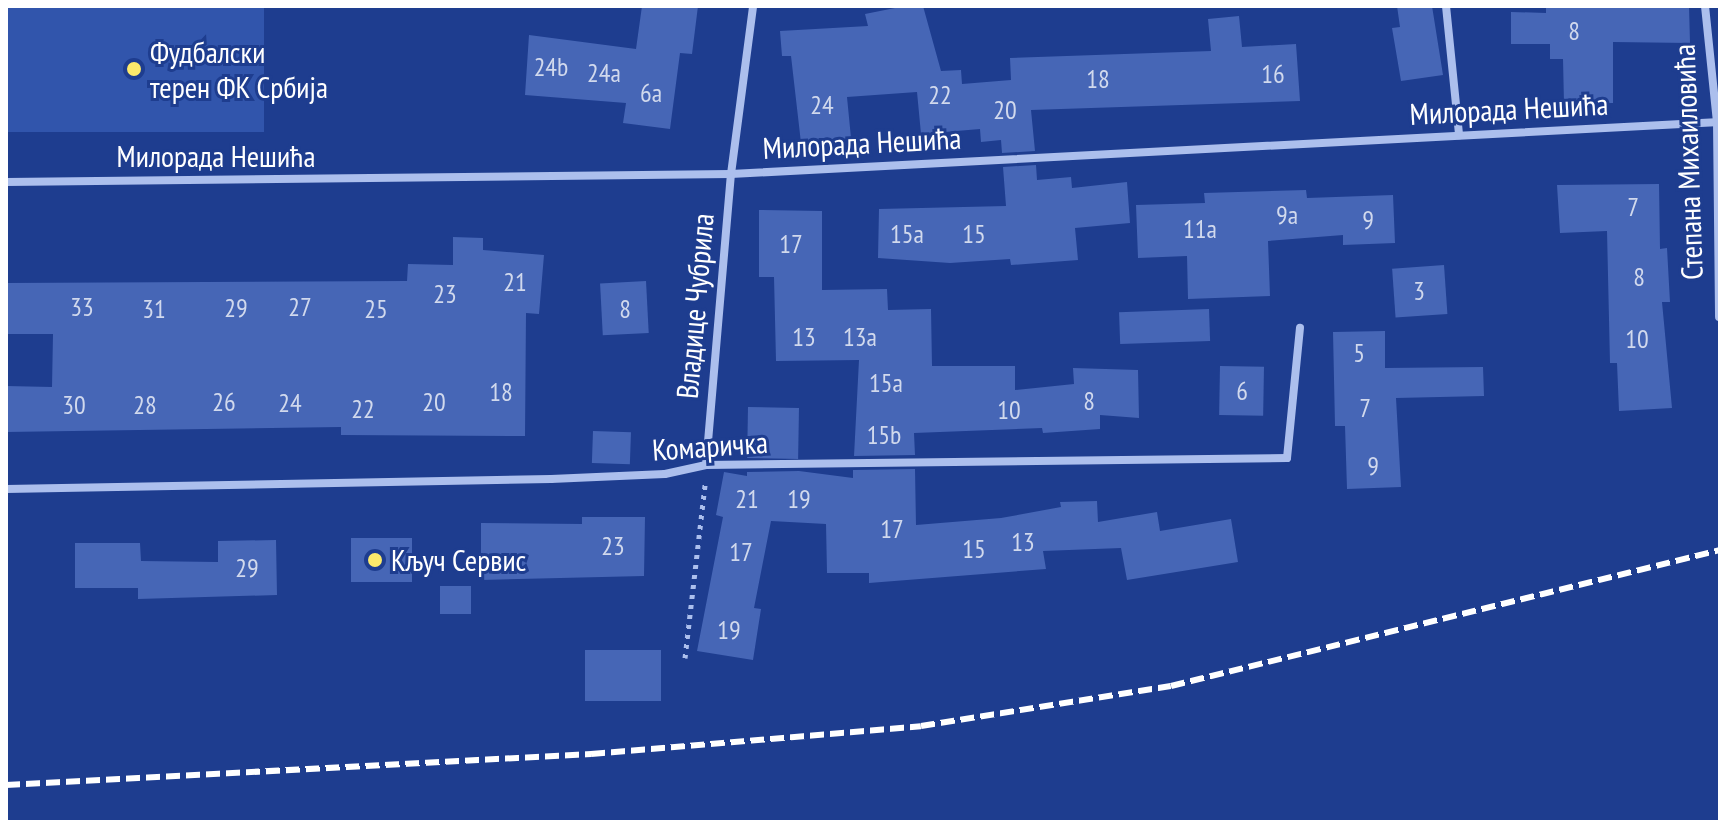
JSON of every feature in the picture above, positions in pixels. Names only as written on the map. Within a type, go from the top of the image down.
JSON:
[{"type":"street","name":"Владице Чубрила","points":[[706,465],[731,174],[753,6]]},
{"type":"street","points":[[1446,6],[1459,135]]},
{"type":"street","name":"Степана Михаиловића","points":[[1705,6],[1718,122],[1719,317]]},
{"type":"street","name":"Милорада Нешића","points":[[6,182],[731,174],[1718,122]]},
{"type":"street","name":"Комаричка","points":[[6,489],[551,479],[665,474],[706,465],[1287,458],[1300,328]]},
{"type":"path","points":[[685,658],[706,465]]},
{"type":"shaded area","name":"Фудбалски терен ФК Србија","points":[[6,6],[264,6],[264,132],[6,132]]},
{"type":"building","points":[[642,6],[698,6],[692,54],[680,53],[670,129],[623,123],[626,103],[525,95],[529,35],[636,49]]},
{"type":"building","points":[[905,6],[923,6],[941,71],[961,70],[962,84],[1011,80],[1010,58],[1211,51],[1208,19],[1239,16],[1242,47],[1296,44],[1300,101],[1031,110],[1035,151],[1002,153],[1001,140],[981,142],[980,129],[921,134],[917,92],[847,97],[851,138],[801,143],[791,56],[782,56],[780,31],[868,26],[865,14]]},
{"type":"building","points":[[1397,6],[1432,6],[1443,75],[1401,81],[1392,28],[1400,27]]},
{"type":"building","points":[[1546,6],[1689,6],[1690,43],[1613,42],[1613,103],[1564,104],[1563,59],[1550,59],[1550,44],[1511,44],[1511,12],[1546,13]]},
{"type":"building","points":[[1036,165],[1037,180],[1071,177],[1072,188],[1127,182],[1130,223],[1075,228],[1078,260],[1011,265],[1010,259],[950,263],[878,258],[879,209],[1006,206],[1003,167]]},
{"type":"building","points":[[1659,184],[1660,249],[1667,248],[1670,302],[1662,302],[1672,408],[1619,411],[1617,363],[1610,363],[1607,231],[1560,233],[1557,185]]},
{"type":"building","points":[[1306,190],[1307,198],[1393,195],[1395,243],[1343,245],[1343,235],[1268,241],[1270,296],[1188,299],[1187,256],[1138,258],[1136,205],[1205,203],[1204,193]]},
{"type":"building","points":[[759,210],[822,211],[822,290],[887,289],[888,310],[931,309],[932,366],[1015,366],[1015,390],[1074,384],[1073,368],[1138,370],[1139,418],[1100,415],[1100,429],[1043,433],[1042,428],[914,433],[915,455],[854,456],[859,360],[776,361],[774,277],[759,277]]},
{"type":"building","points":[[453,237],[483,238],[483,250],[544,255],[539,314],[526,313],[525,436],[341,435],[341,427],[6,432],[6,386],[52,387],[53,334],[6,334],[6,283],[407,281],[408,264],[453,265]]},
{"type":"building","points":[[1444,265],[1447,314],[1396,318],[1392,269]]},
{"type":"building","points":[[646,281],[649,333],[603,335],[600,283]]},
{"type":"building","points":[[1209,309],[1210,341],[1120,344],[1119,312]]},
{"type":"building","points":[[1385,331],[1385,368],[1483,367],[1484,396],[1396,398],[1401,487],[1347,489],[1345,426],[1335,426],[1333,332]]},
{"type":"building","points":[[1220,366],[1264,367],[1263,416],[1219,415]]},
{"type":"building","points":[[748,407],[799,408],[798,459],[747,458]]},
{"type":"building","points":[[593,431],[631,432],[630,464],[592,463]]},
{"type":"building","points":[[915,469],[916,525],[1001,518],[1061,507],[1060,502],[1097,501],[1098,522],[1157,512],[1160,531],[1231,519],[1238,562],[1127,580],[1121,548],[1043,551],[1046,569],[869,583],[869,573],[827,573],[826,524],[771,521],[754,608],[761,609],[753,660],[697,651],[723,517],[716,515],[724,472],[747,476],[747,472],[799,471],[853,478],[853,470]]},
{"type":"building","points":[[582,517],[645,517],[644,576],[481,580],[481,523],[582,524]]},
{"type":"building","points":[[351,538],[412,538],[412,582],[351,582]]},
{"type":"building","points":[[276,540],[277,595],[138,599],[138,588],[75,588],[75,543],[140,543],[141,561],[218,562],[218,541]]},
{"type":"building","points":[[440,586],[471,586],[471,614],[440,614]]},
{"type":"building","points":[[585,650],[661,650],[661,701],[585,701]]},
{"type":"railway","points":[[6,785],[591,754],[921,726],[1171,686],[1720,550]]},
{"type":"place","name":"Фудбалски терен ФК Србија","points":[[134,69]]},
{"type":"place","name":"Кључ Сервис","points":[[375,560]]}]
